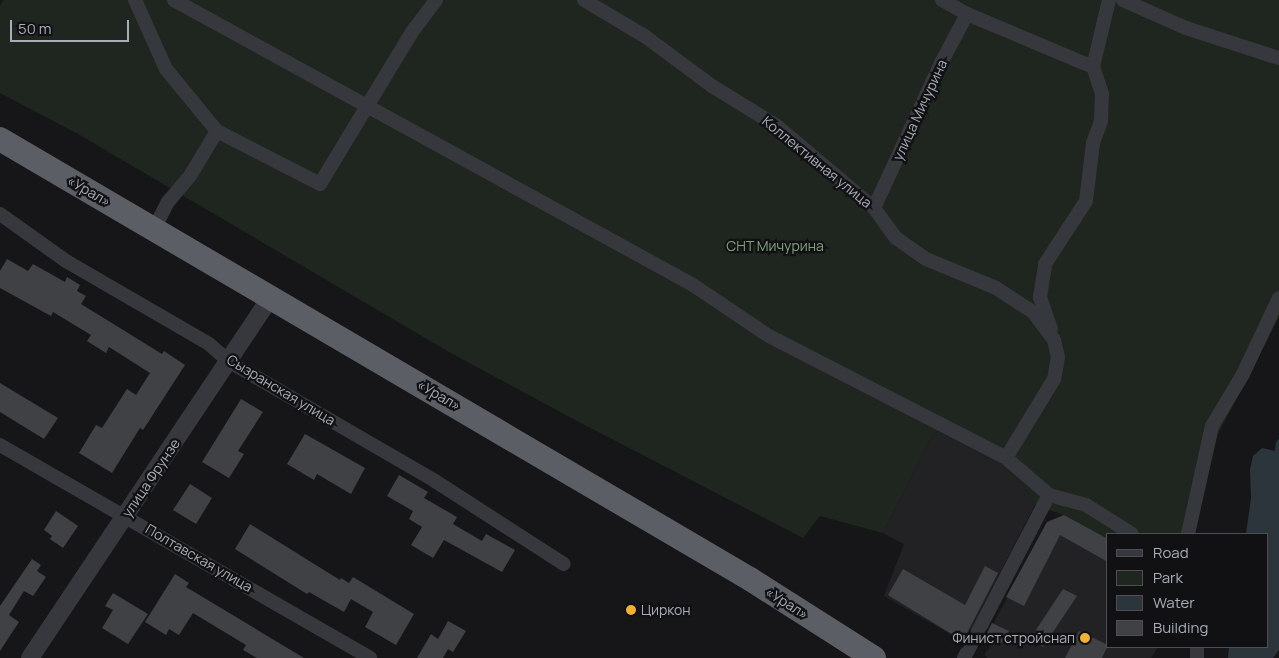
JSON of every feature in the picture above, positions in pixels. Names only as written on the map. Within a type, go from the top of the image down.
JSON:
[{"type":"highway","name":"«Урал»","points":[[0,139],[750,579],[874,658]]},
{"type":"street","points":[[135,0],[166,69],[217,132],[320,184],[412,32],[436,0]]},
{"type":"street","points":[[174,0],[693,285],[769,336],[1006,458],[1049,495],[1086,505],[1130,533]]},
{"type":"street","name":"Коллективная улица","points":[[584,0],[646,37],[712,86],[777,126],[874,208],[896,238],[926,259],[996,288],[1033,312],[1054,340]]},
{"type":"street","points":[[942,0],[968,14],[1093,67]]},
{"type":"street","points":[[1006,458],[1031,420],[1054,379],[1058,357],[1040,297],[1045,264],[1086,201],[1093,143],[1101,121],[1102,94],[1093,67],[1109,0]]},
{"type":"street","points":[[1123,0],[1186,28],[1279,58]]},
{"type":"street","name":"улица Мичурина","points":[[874,208],[941,63],[968,14]]},
{"type":"street","points":[[154,229],[168,202],[190,176],[217,132]]},
{"type":"street","name":"Сызранская улица","points":[[0,214],[66,262],[208,344],[230,362],[435,481],[564,564]]},
{"type":"street","name":"улица Фрунзе","points":[[30,658],[230,362],[271,297]]},
{"type":"street","points":[[1188,533],[1212,426],[1243,374],[1279,298]]},
{"type":"street","name":"Полтавская улица","points":[[0,445],[126,515],[370,658]]},
{"type":"street","points":[[964,658],[1049,495]]},
{"type":"shaded area","points":[[938,431],[1003,466],[1024,486],[1035,505],[964,642],[884,596],[904,544],[883,533],[932,436]]},
{"type":"shaded area","points":[[1064,515],[1106,538],[1106,648],[1157,648],[1151,658],[988,658],[984,655],[994,641],[987,636],[1047,522]]},
{"type":"green space","name":"СНТ Мичурина","points":[[3,0],[1279,0],[1279,317],[1218,434],[1194,533],[1106,533],[1106,538],[1064,515],[1035,505],[1024,486],[1003,466],[938,431],[932,436],[883,533],[820,516],[803,538],[577,421],[449,352],[78,134],[0,93],[0,6]]},
{"type":"water","points":[[1279,439],[1279,650],[1273,658],[1228,658],[1229,648],[1269,648],[1269,533],[1246,533],[1251,498],[1250,469],[1253,456],[1262,448],[1275,451],[1276,442]]},
{"type":"building","points":[[7,259],[28,271],[33,264],[65,282],[67,277],[80,285],[77,291],[86,296],[81,304],[162,354],[164,351],[185,365],[143,430],[140,428],[112,473],[79,453],[96,425],[102,428],[127,389],[136,395],[150,373],[109,347],[106,353],[87,341],[91,335],[53,312],[51,316],[0,288],[0,271]]},
{"type":"building","points":[[0,383],[58,418],[44,439],[0,412]]},
{"type":"building","points":[[241,399],[263,412],[238,451],[244,454],[229,478],[202,462]]},
{"type":"building","points":[[305,434],[365,468],[351,494],[317,474],[314,480],[287,464]]},
{"type":"building","points":[[399,475],[428,492],[424,498],[457,517],[453,524],[482,541],[486,534],[515,550],[502,572],[444,540],[433,558],[411,545],[422,527],[409,519],[413,511],[387,496]]},
{"type":"building","points":[[190,484],[212,498],[196,524],[173,510]]},
{"type":"building","points":[[56,511],[78,526],[63,548],[50,539],[52,536],[44,530]]},
{"type":"building","points":[[1064,515],[1106,538],[1106,561],[1060,535],[1024,606],[1006,597],[1047,522]]},
{"type":"building","points":[[250,524],[340,580],[341,578],[349,583],[353,577],[414,614],[396,645],[365,627],[373,612],[351,599],[344,612],[309,592],[307,594],[235,549]]},
{"type":"building","points":[[32,559],[41,565],[37,571],[46,577],[33,596],[24,591],[9,615],[19,622],[0,651],[0,606]]},
{"type":"building","points":[[985,566],[998,573],[963,641],[888,595],[903,569],[965,605]]},
{"type":"building","points":[[175,574],[189,583],[186,587],[304,658],[257,658],[243,650],[246,645],[193,613],[179,635],[169,629],[166,635],[145,622]]},
{"type":"building","points":[[1063,589],[1077,596],[1043,647],[1030,639]]},
{"type":"building","points":[[113,593],[148,614],[128,644],[102,628],[113,610],[105,606]]},
{"type":"building","points":[[448,621],[466,631],[453,652],[448,649],[443,658],[417,658],[431,634],[438,639]]},
{"type":"building","points":[[992,623],[1009,631],[1000,645],[986,635]]},
{"type":"building","name":"Финист стройснап","points":[[1079,631],[1106,644],[1107,648],[1102,658],[1065,658]]},
{"type":"place","name":"Циркон","points":[[631,610]]},
{"type":"place","name":"Финист стройснап","points":[[1085,638]]}]
